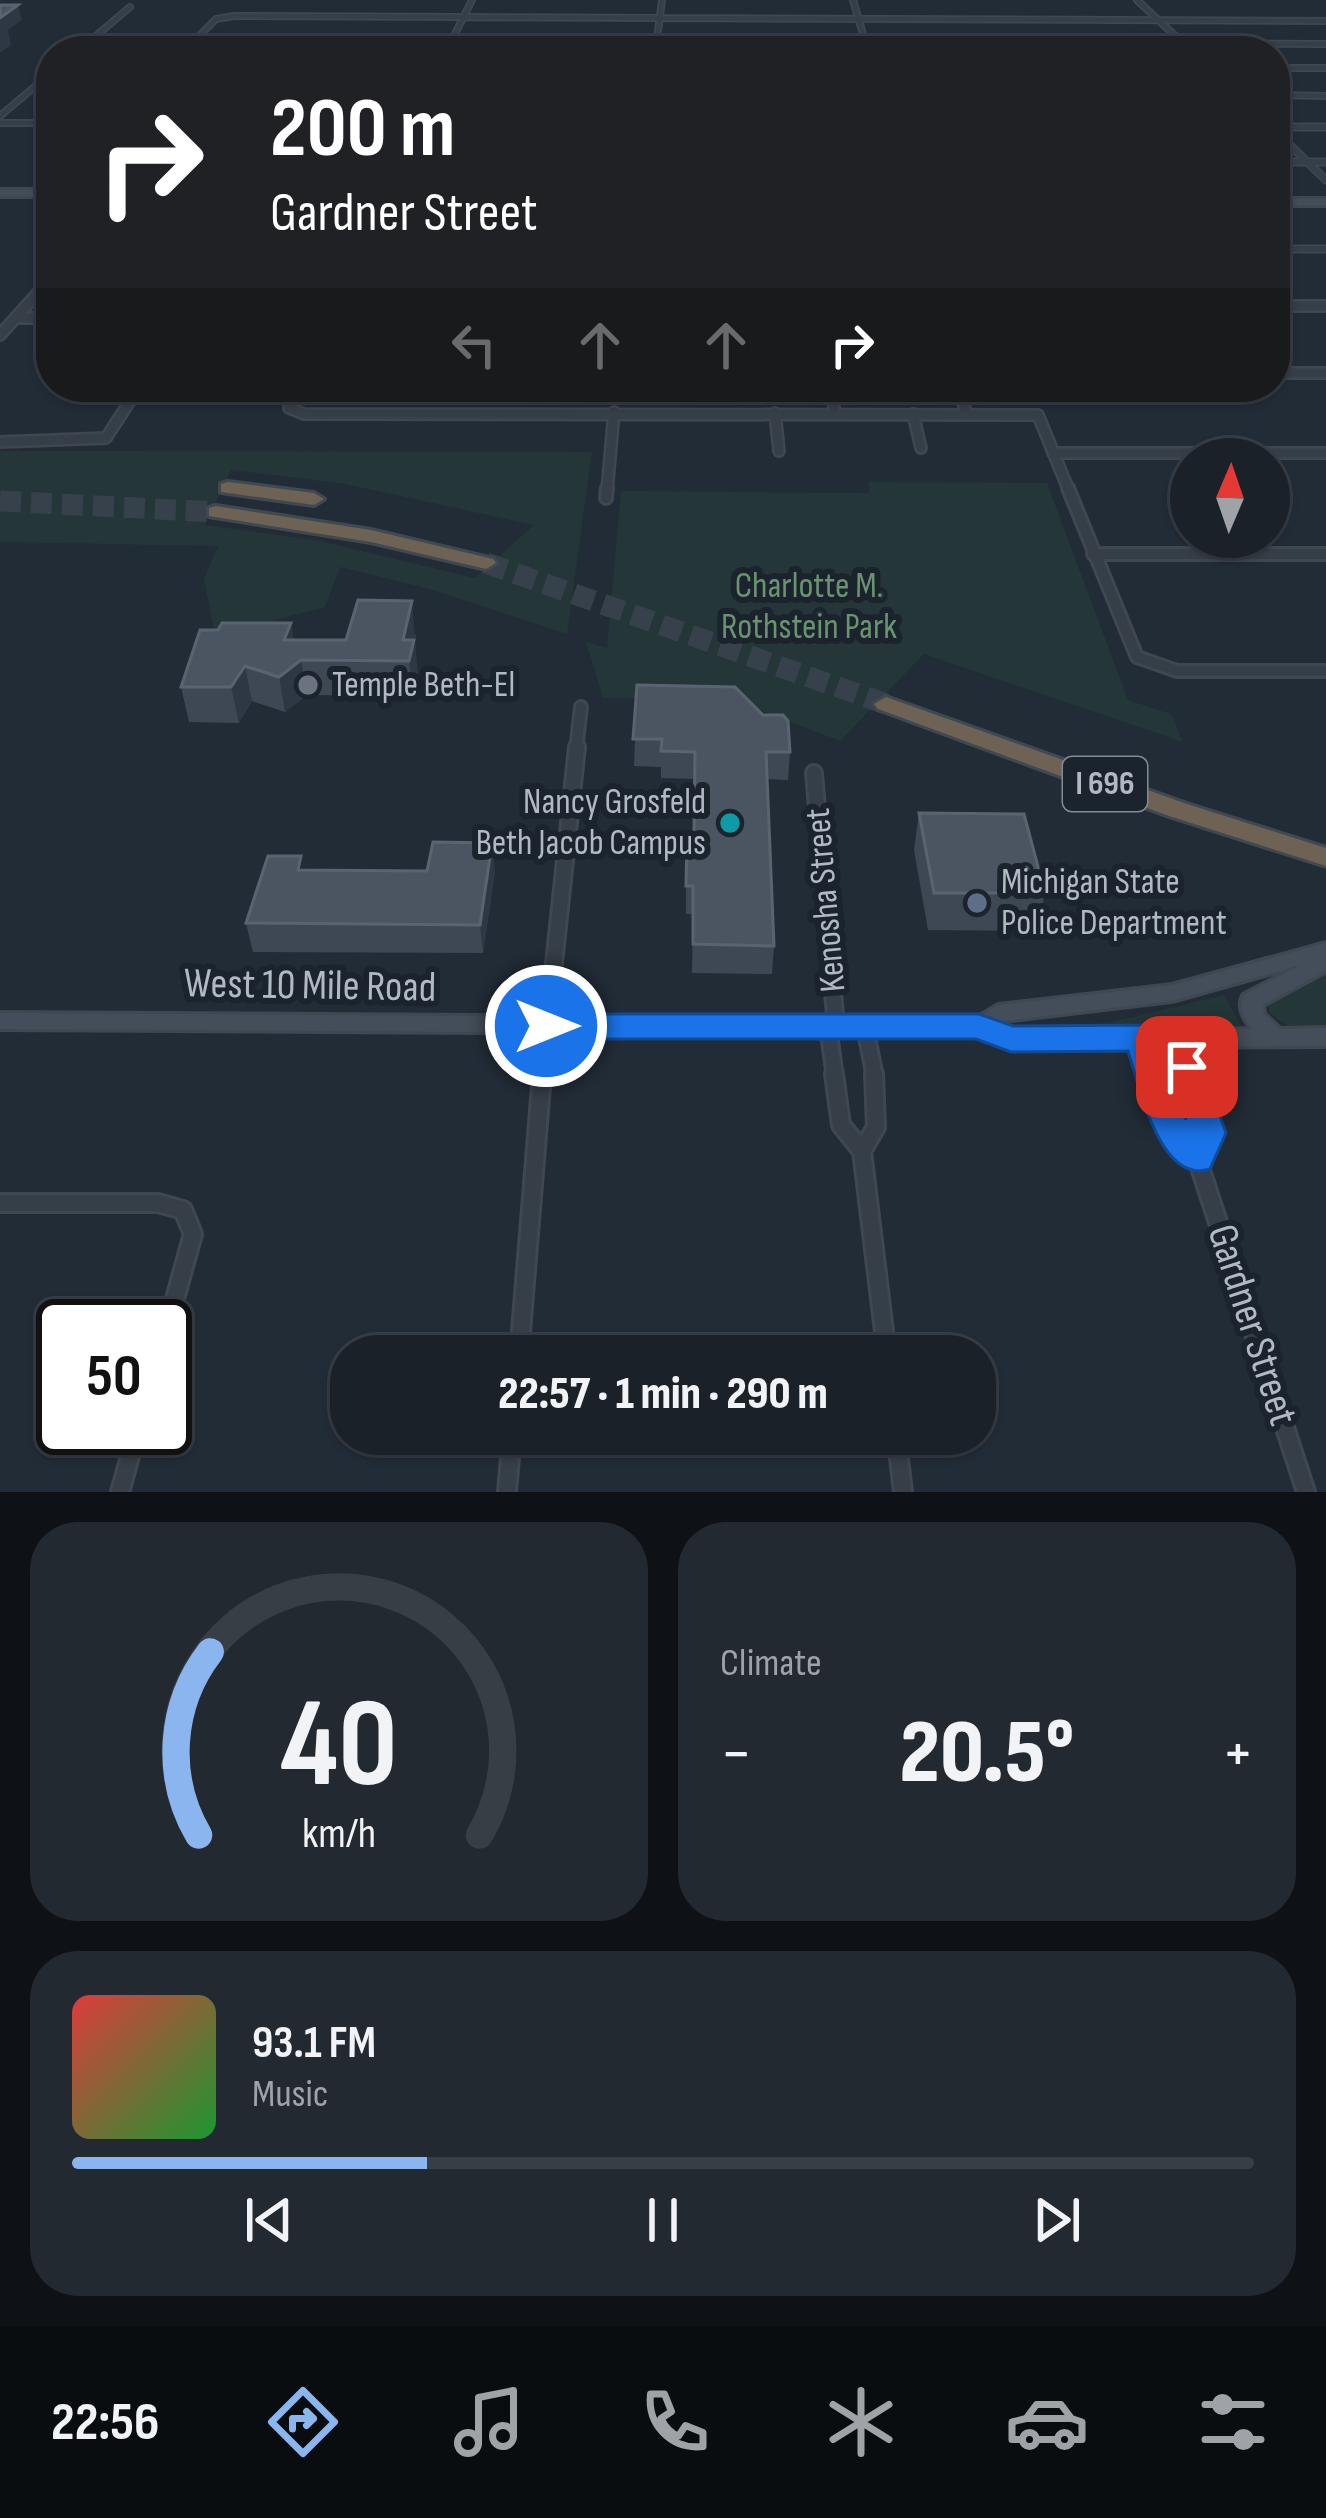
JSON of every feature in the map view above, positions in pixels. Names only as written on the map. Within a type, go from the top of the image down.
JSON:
[{"type":"highway","points":[[228,488],[314,499]]},
{"type":"highway","points":[[216,512],[336,529],[486,563]]},
{"type":"highway","name":"I 696","points":[[886,704],[1178,810],[1326,857]]},
{"type":"main road","points":[[0,196],[36,194]]},
{"type":"main road","points":[[1290,199],[1326,199]]},
{"type":"main road","name":"West 10 Mile Road","points":[[979,1027],[998,1012],[1172,993],[1326,952]]},
{"type":"main road","points":[[1275,1038],[1254,1017],[1251,1000],[1326,962]]},
{"type":"main road","name":"West 10 Mile Road","points":[[0,1022],[979,1027],[1011,1039],[1326,1037]]},
{"type":"street","points":[[454,36],[472,0]]},
{"type":"street","points":[[658,36],[662,0]]},
{"type":"street","points":[[853,0],[864,36]]},
{"type":"street","points":[[1137,0],[1175,36]]},
{"type":"street","points":[[96,36],[135,3]]},
{"type":"street","points":[[199,36],[221,17],[1326,21]]},
{"type":"street","points":[[1290,44],[1326,44]]},
{"type":"street","points":[[1290,68],[1326,68]]},
{"type":"street","points":[[0,119],[36,87]]},
{"type":"street","points":[[1290,95],[1326,96]]},
{"type":"street","points":[[0,119],[36,122]]},
{"type":"street","points":[[1290,128],[1326,127]]},
{"type":"street","points":[[1290,144],[1326,180]]},
{"type":"street","points":[[1290,162],[1326,162]]},
{"type":"street","points":[[1290,249],[1326,248]]},
{"type":"street","points":[[0,335],[36,295]]},
{"type":"street","points":[[1290,306],[1326,306]]},
{"type":"street","points":[[15,318],[36,318]]},
{"type":"street","points":[[1290,373],[1326,373]]},
{"type":"street","points":[[0,442],[106,438],[129,402]]},
{"type":"street","points":[[288,402],[292,411],[1039,415],[1130,648],[1153,667],[1326,671]]},
{"type":"street","points":[[834,402],[836,414]]},
{"type":"street","points":[[963,402],[967,415]]},
{"type":"street","points":[[605,498],[614,412]]},
{"type":"street","points":[[775,413],[779,451]]},
{"type":"street","points":[[913,414],[921,448]]},
{"type":"street","points":[[1053,453],[1326,453]]},
{"type":"street","points":[[1093,554],[1326,554]]},
{"type":"street","points":[[521,1335],[546,1026],[581,706]]},
{"type":"street","name":"Kenosha Street","points":[[814,773],[841,1125],[862,1151],[884,1335]]},
{"type":"street","name":"Kenosha Street","points":[[862,1151],[873,1143],[879,1126],[866,1027]]},
{"type":"street","name":"Gardner Street","points":[[1141,1038],[1168,1124],[1197,1158],[1306,1492]]},
{"type":"street","name":"Gardner Street","points":[[1178,1038],[1208,1133],[1197,1158]]},
{"type":"street","points":[[0,1203],[158,1203],[183,1210],[193,1234],[175,1299]]},
{"type":"street","points":[[120,1492],[130,1455]]},
{"type":"street","points":[[507,1492],[510,1455]]},
{"type":"street","points":[[899,1455],[903,1492]]},
{"type":"green space","points":[[0,451],[592,452],[567,634],[430,589],[340,567],[325,607],[229,632],[214,630],[204,579],[218,546],[0,542]],"holes":[[[231,470],[345,484],[534,525],[475,578],[320,541],[205,525]]]},
{"type":"green space","name":"Charlotte M. Rothstein Park","points":[[869,482],[1047,483],[1128,700],[1171,714],[1183,742],[924,654],[840,741],[732,699],[603,698],[586,642],[607,648],[621,491],[869,493]]},
{"type":"green space","points":[[1326,969],[1326,1027],[1288,1026],[1270,1013],[1267,1000]]},
{"type":"green space","points":[[1224,995],[1241,1026],[1108,1023]]},
{"type":"building","points":[[0,5],[18,5],[0,18]]},
{"type":"building","points":[[358,600],[412,601],[403,640],[414,640],[409,661],[301,660],[279,677],[245,666],[231,687],[181,687],[200,630],[218,630],[222,623],[291,623],[284,640],[346,640]]},
{"type":"building","name":"Nancy Grosfeld Beth Jacob Campus","points":[[637,685],[735,687],[763,715],[783,715],[788,721],[790,752],[766,752],[774,946],[693,944],[693,886],[686,886],[687,834],[694,834],[695,752],[661,751],[662,739],[633,739]]},
{"type":"building","points":[[919,813],[1024,814],[1045,893],[934,893]]},
{"type":"building","points":[[433,842],[492,843],[480,925],[246,923],[268,856],[301,856],[298,870],[427,871]]},
{"type":"tunnel","points":[[0,501],[216,512]]},
{"type":"tunnel","points":[[486,563],[886,704]]},
{"type":"place","name":"Temple Beth-El","points":[[308,685]]},
{"type":"place","name":"Nancy Grosfeld Beth Jacob Campus","points":[[730,823]]},
{"type":"place","name":"Michigan State Police Department","points":[[977,903]]},
{"type":"route","points":[[546,1026],[979,1027],[1011,1039],[1141,1038],[1168,1124],[1197,1158],[1208,1133],[1187,1067]]}]
